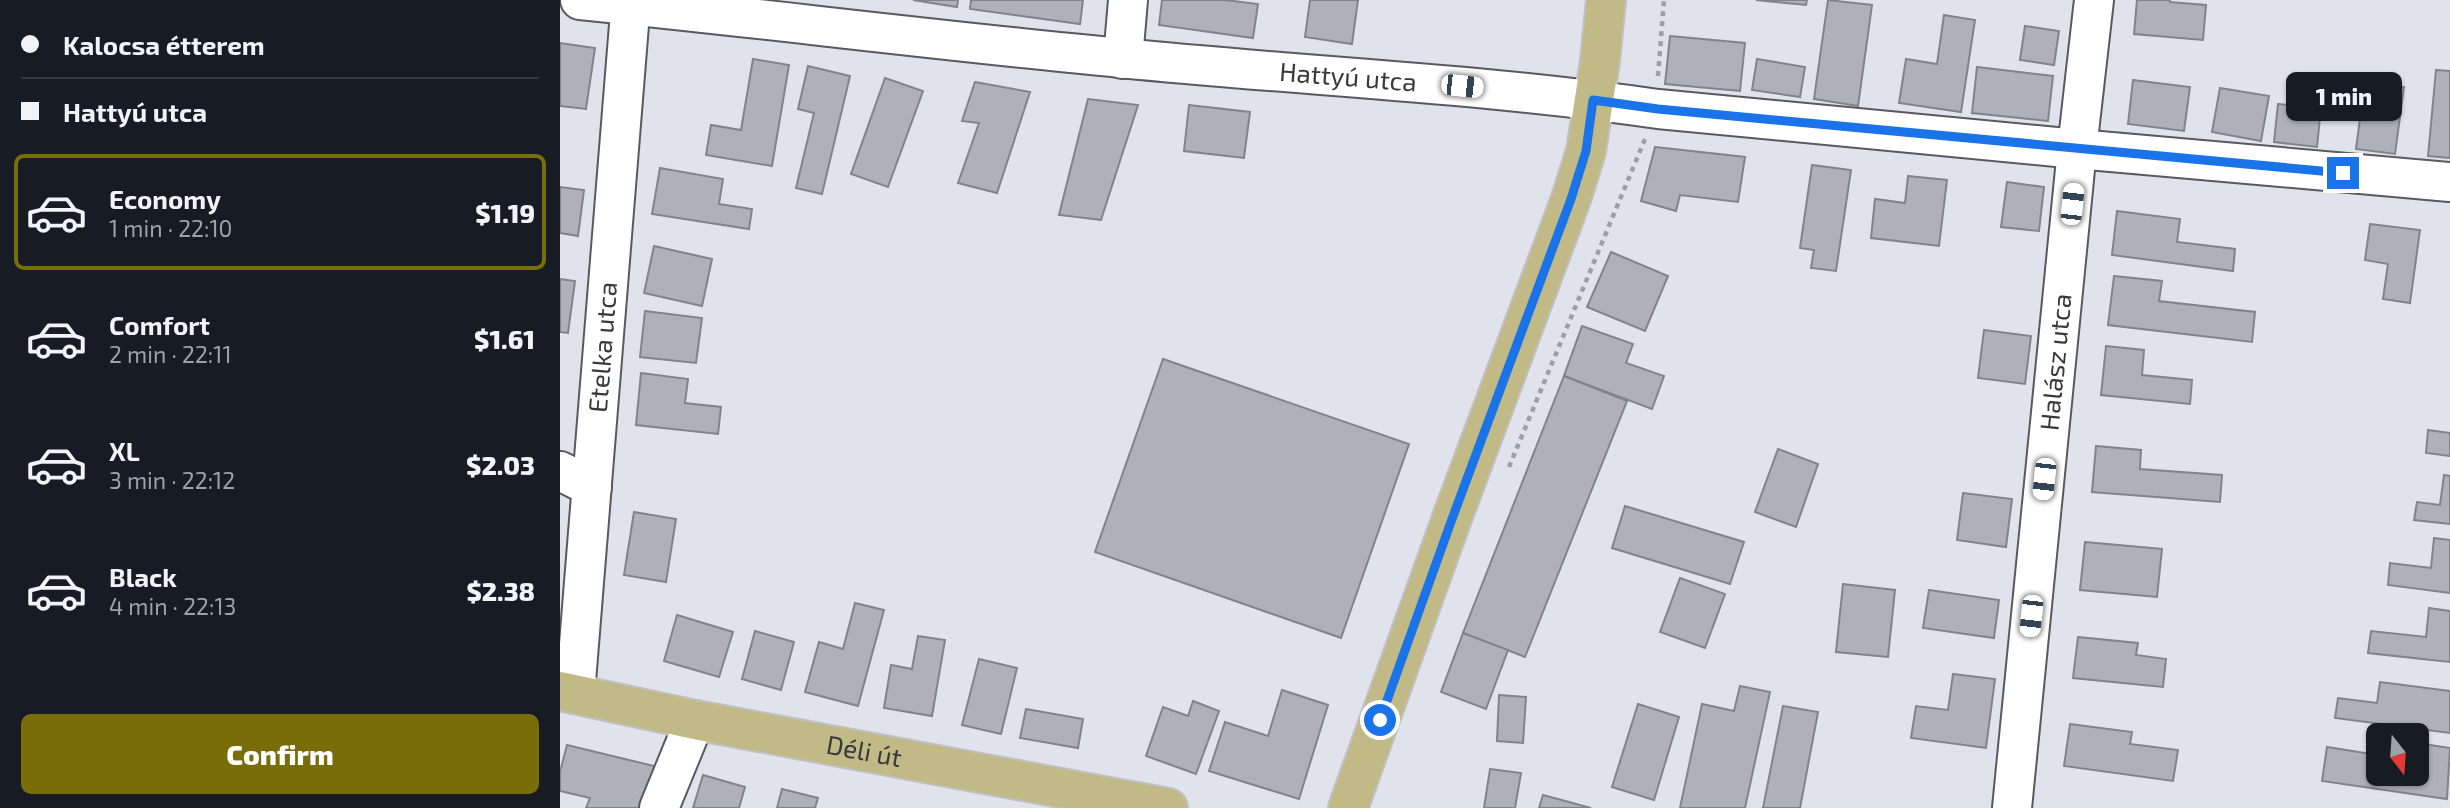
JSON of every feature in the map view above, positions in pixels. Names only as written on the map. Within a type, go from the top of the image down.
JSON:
[{"type":"main road","points":[[1348,808],[1571,199],[1586,151],[1606,0]]},
{"type":"main road","name":"Déli út","points":[[568,693],[695,720],[1168,808]]},
{"type":"street","name":"Hattyú utca","points":[[580,0],[630,3],[1123,59],[1436,83],[1658,109],[2450,182]]},
{"type":"street","points":[[1123,59],[1128,0]]},
{"type":"street","name":"Halász utca","points":[[2011,808],[2094,0]]},
{"type":"street","name":"Etelka utca","points":[[568,693],[576,479],[630,3]]},
{"type":"street","points":[[659,808],[695,720]]},
{"type":"path","points":[[1507,474],[1658,109],[1657,86],[1664,0]]},
{"type":"building","points":[[913,0],[958,0],[957,7]]},
{"type":"building","points":[[971,0],[1083,0],[1080,24],[970,9]]},
{"type":"building","points":[[1162,0],[1225,0],[1258,4],[1253,38],[1159,25]]},
{"type":"building","points":[[1310,0],[1358,0],[1352,44],[1305,37]]},
{"type":"building","points":[[1756,0],[1807,0],[1806,5]]},
{"type":"building","points":[[1828,0],[1872,5],[1858,106],[1814,99]]},
{"type":"building","points":[[2137,0],[2170,0],[2206,5],[2203,40],[2134,34]]},
{"type":"building","points":[[1944,15],[1975,20],[1961,112],[1899,103],[1906,59],[1937,64]]},
{"type":"building","points":[[2025,26],[2059,31],[2054,65],[2020,60]]},
{"type":"building","points":[[1670,36],[1745,43],[1740,91],[1665,84]]},
{"type":"building","points":[[560,43],[595,48],[586,109],[560,106]]},
{"type":"building","points":[[753,59],[789,65],[772,166],[706,155],[711,125],[741,130]]},
{"type":"building","points":[[1757,59],[1805,67],[1800,97],[1752,90]]},
{"type":"building","points":[[808,66],[850,76],[822,194],[796,188],[814,113],[798,109]]},
{"type":"building","points":[[1977,67],[2053,76],[2048,121],[1972,113]]},
{"type":"building","points":[[2436,70],[2450,71],[2450,158],[2428,156]]},
{"type":"building","points":[[885,78],[923,91],[888,187],[851,174]]},
{"type":"building","points":[[2133,80],[2190,87],[2184,131],[2128,124]]},
{"type":"building","points":[[2365,81],[2404,87],[2395,154],[2356,149]]},
{"type":"building","points":[[975,82],[1030,92],[997,193],[958,183],[979,123],[962,121]]},
{"type":"building","points":[[2220,88],[2269,96],[2261,141],[2212,132]]},
{"type":"building","points":[[1088,99],[1138,105],[1101,220],[1059,215]]},
{"type":"building","points":[[2278,104],[2321,108],[2317,147],[2274,142]]},
{"type":"building","points":[[1189,105],[1250,112],[1244,158],[1184,151]]},
{"type":"building","points":[[1655,147],[1745,157],[1738,202],[1680,195],[1676,211],[1641,201]]},
{"type":"building","points":[[1812,165],[1851,170],[1836,271],[1811,268],[1814,250],[1800,248]]},
{"type":"building","points":[[660,168],[723,179],[719,204],[752,209],[749,229],[652,214]]},
{"type":"building","points":[[1908,176],[1947,180],[1939,246],[1871,238],[1875,199],[1905,203]]},
{"type":"building","points":[[2007,182],[2044,187],[2039,231],[2001,227]]},
{"type":"building","points":[[560,187],[584,190],[578,236],[560,233]]},
{"type":"building","points":[[2117,211],[2180,219],[2177,242],[2235,249],[2233,271],[2112,255]]},
{"type":"building","points":[[2370,224],[2420,230],[2410,303],[2383,299],[2388,264],[2365,260]]},
{"type":"building","points":[[654,246],[712,259],[702,306],[644,293]]},
{"type":"building","points":[[1611,252],[1668,276],[1645,331],[1587,307]]},
{"type":"building","points":[[2114,276],[2162,281],[2159,301],[2255,312],[2252,342],[2108,325]]},
{"type":"building","points":[[560,279],[575,281],[568,333],[560,332]]},
{"type":"building","points":[[645,311],[702,318],[696,363],[640,357]]},
{"type":"building","points":[[1582,326],[1633,344],[1626,363],[1664,376],[1652,409],[1564,376]]},
{"type":"building","points":[[1984,330],[2031,336],[2025,384],[1978,378]]},
{"type":"building","points":[[2106,346],[2144,350],[2142,375],[2192,380],[2190,404],[2101,395]]},
{"type":"building","points":[[1163,359],[1409,444],[1341,638],[1095,552]]},
{"type":"building","points":[[641,373],[688,379],[685,403],[721,407],[718,434],[636,425]]},
{"type":"building","points":[[1564,376],[1627,401],[1525,657],[1463,633]]},
{"type":"building","points":[[2428,430],[2450,433],[2450,456],[2426,453]]},
{"type":"building","points":[[2096,446],[2141,450],[2140,469],[2222,475],[2220,502],[2092,492]]},
{"type":"building","points":[[1778,449],[1818,464],[1796,527],[1755,512]]},
{"type":"building","points":[[2444,475],[2450,476],[2450,524],[2414,520],[2417,502],[2440,505]]},
{"type":"building","points":[[1963,493],[2012,499],[2006,547],[1957,540]]},
{"type":"building","points":[[1625,506],[1744,542],[1730,584],[1612,548]]},
{"type":"building","points":[[634,512],[676,519],[666,582],[624,575]]},
{"type":"building","points":[[2434,538],[2450,540],[2450,593],[2388,585],[2390,563],[2431,568]]},
{"type":"building","points":[[2085,542],[2162,549],[2157,597],[2080,590]]},
{"type":"building","points":[[1680,578],[1725,594],[1705,648],[1660,632]]},
{"type":"building","points":[[1843,584],[1895,590],[1888,657],[1836,652]]},
{"type":"building","points":[[1929,590],[1999,600],[1994,638],[1923,628]]},
{"type":"building","points":[[855,603],[884,610],[858,706],[805,692],[819,642],[843,649]]},
{"type":"building","points":[[2429,608],[2450,611],[2450,662],[2368,653],[2371,631],[2426,637]]},
{"type":"building","points":[[677,615],[733,632],[719,677],[664,661]]},
{"type":"building","points":[[755,631],[794,642],[781,690],[742,679]]},
{"type":"building","points":[[1463,633],[1508,650],[1486,709],[1441,692]]},
{"type":"building","points":[[918,636],[945,640],[932,716],[884,708],[891,665],[912,669]]},
{"type":"building","points":[[2078,637],[2138,643],[2136,655],[2166,659],[2163,687],[2073,678]]},
{"type":"building","points":[[979,659],[1017,668],[1001,734],[962,725]]},
{"type":"building","points":[[1953,674],[1995,679],[1986,748],[1911,738],[1916,706],[1948,710]]},
{"type":"building","points":[[2380,682],[2450,691],[2450,733],[2429,730],[2429,723],[2373,723],[2335,718],[2338,698],[2377,703]]},
{"type":"building","points":[[1740,686],[1770,692],[1745,808],[1680,808],[1702,704],[1734,711]]},
{"type":"building","points":[[1282,690],[1328,705],[1299,799],[1209,771],[1225,722],[1268,736]]},
{"type":"building","points":[[1499,695],[1526,697],[1523,743],[1497,741]]},
{"type":"building","points":[[1193,701],[1219,711],[1196,774],[1146,756],[1163,707],[1188,716]]},
{"type":"building","points":[[1638,704],[1679,717],[1654,800],[1612,787]]},
{"type":"building","points":[[1783,706],[1818,712],[1800,808],[1763,808]]},
{"type":"building","points":[[1026,709],[1083,719],[1078,748],[1020,738]]},
{"type":"building","points":[[2070,724],[2132,732],[2130,744],[2178,750],[2173,781],[2064,766]]},
{"type":"building","points":[[567,745],[658,767],[641,808],[586,808],[590,798],[560,791],[560,772]]},
{"type":"building","points":[[2429,745],[2450,748],[2447,799],[2322,781],[2327,747],[2366,753],[2366,786],[2429,786]]},
{"type":"building","points":[[1490,769],[1521,773],[1515,808],[1484,808]]},
{"type":"building","points":[[703,775],[745,787],[739,808],[693,808]]},
{"type":"building","points":[[782,789],[818,798],[815,808],[777,808]]},
{"type":"building","points":[[1543,795],[1591,808],[1539,808]]},
{"type":"route","points":[[1380,720],[1571,199],[1586,151],[1593,100],[1658,109],[2343,173]]}]
